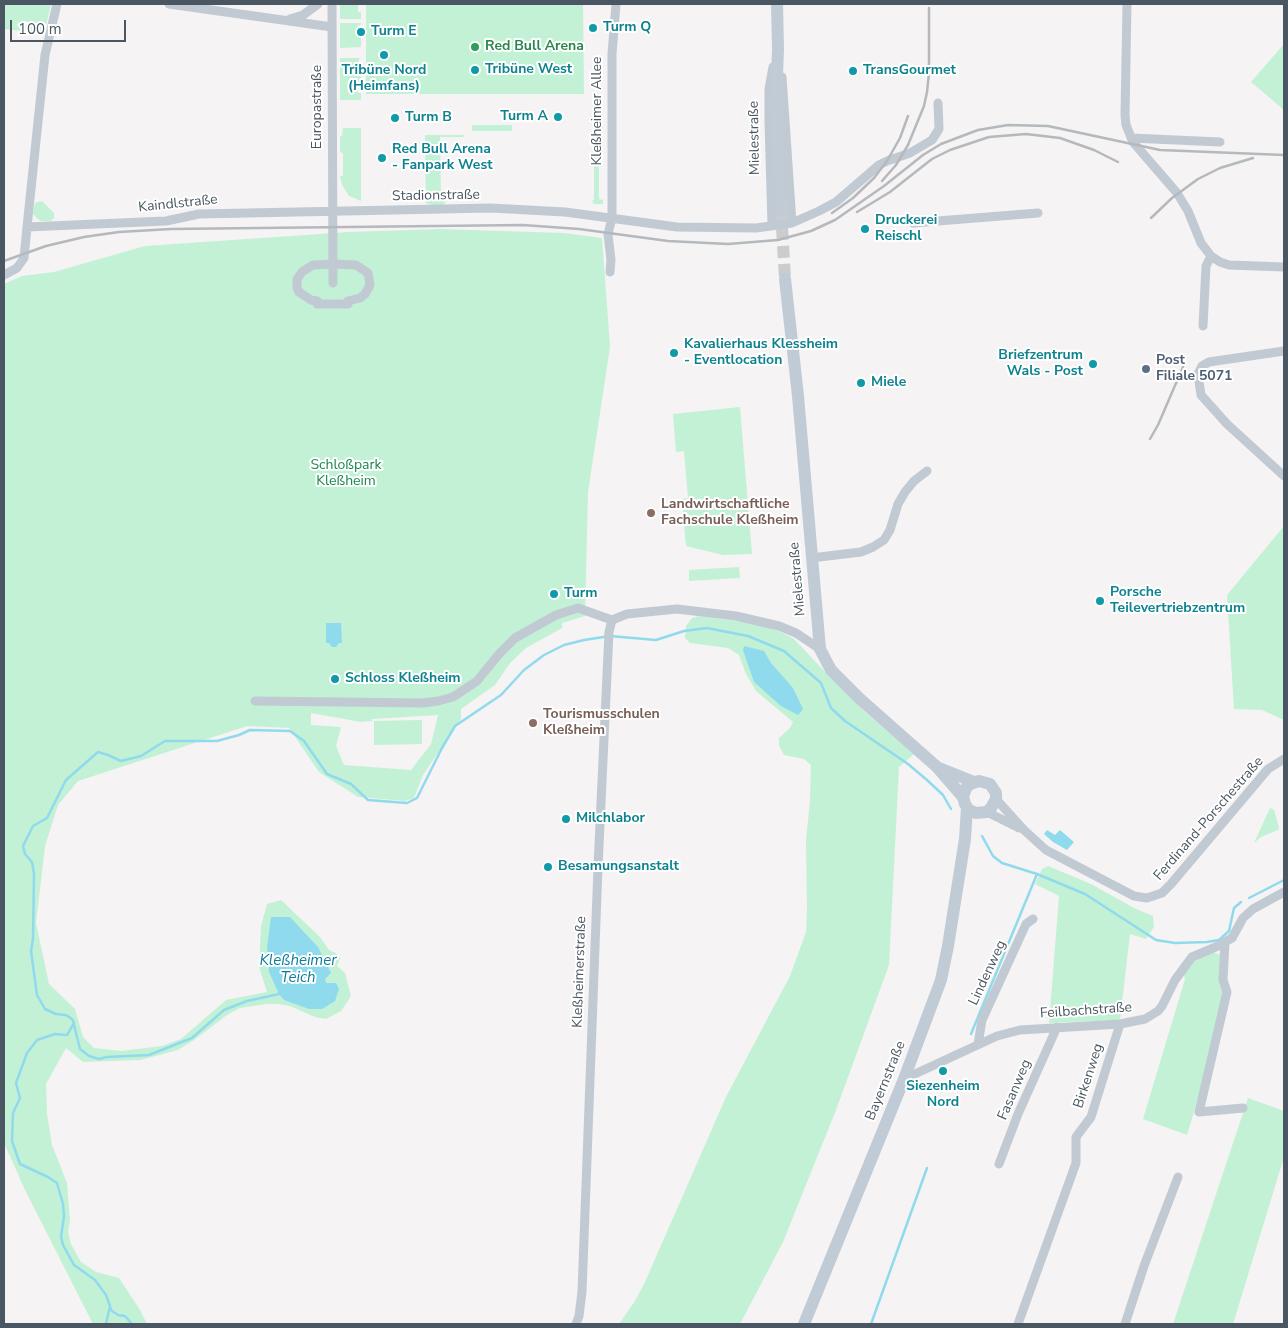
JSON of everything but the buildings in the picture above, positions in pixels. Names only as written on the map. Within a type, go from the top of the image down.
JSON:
[{"type":"street","points":[[4,275],[17,268],[24,258],[45,55],[57,4]]},
{"type":"street","points":[[169,4],[332,27]]},
{"type":"street","points":[[285,20],[303,15],[318,4]]},
{"type":"street","name":"Europastraße","points":[[332,4],[332,211]]},
{"type":"street","name":"Kleßheimer Allee","points":[[610,272],[611,260],[608,234],[612,218],[612,54],[616,4]]},
{"type":"street","name":"Mielestraße","points":[[777,4],[776,102],[781,210]]},
{"type":"street","points":[[1127,4],[1125,115],[1130,138],[1177,193],[1188,211],[1201,243],[1210,256],[1230,265],[1284,267]]},
{"type":"street","name":"Mielestraße","points":[[778,50],[782,76],[792,223]]},
{"type":"street","name":"Mielestraße","points":[[772,226],[769,90],[778,50]]},
{"type":"street","name":"Stadionstraße","points":[[332,211],[525,209],[564,212],[684,228],[734,229],[792,223],[836,202],[880,165],[910,153],[932,140],[939,129],[938,103]]},
{"type":"street","points":[[1130,138],[1220,142]]},
{"type":"street","points":[[332,211],[333,283]]},
{"type":"street","name":"Kaindlstraße","points":[[27,227],[166,221],[206,214],[332,211]]},
{"type":"street","points":[[913,224],[1038,214]]},
{"type":"street","points":[[1203,326],[1206,266],[1210,256]]},
{"type":"street","points":[[333,264],[356,265],[368,273],[370,285],[365,294],[355,300],[348,301],[348,304],[317,304],[317,302],[299,292],[297,279],[302,272],[313,265],[333,264]]},
{"type":"street","name":"Mielestraße","points":[[785,279],[798,396],[820,648],[831,670],[860,699],[937,767],[973,807]]},
{"type":"street","points":[[1284,352],[1209,362],[1202,366],[1198,374],[1201,395],[1227,424],[1284,476]]},
{"type":"street","points":[[811,558],[861,552],[884,540],[890,530],[898,504],[914,481],[927,471]]},
{"type":"street","points":[[255,701],[423,703],[453,697],[477,681],[515,638],[556,615],[578,608],[612,620],[627,614],[677,609],[736,616],[779,626],[796,633],[820,648]]},
{"type":"street","name":"Kleßheimerstraße","points":[[576,1324],[580,1316],[582,1292],[597,876],[609,632],[612,620]]},
{"type":"street","name":"Ferdinand-Porschestraße","points":[[996,799],[1024,830],[1046,850],[1134,896],[1147,898],[1162,893],[1171,884],[1268,769],[1284,759]]},
{"type":"street","name":"Mielestraße","points":[[937,767],[974,782],[990,784],[996,793],[996,799]]},
{"type":"street","points":[[974,782],[966,788],[973,807],[991,808],[996,799]]},
{"type":"street","name":"Ferdinand-Porschestraße","points":[[973,807],[1024,830]]},
{"type":"street","name":"Bayernstraße","points":[[804,1324],[904,1078],[941,980],[965,839],[973,807]]},
{"type":"street","name":"Feilbachstraße","points":[[904,1078],[997,1036],[1020,1030],[1120,1024],[1145,1019],[1158,1011],[1162,1006],[1174,980],[1192,957],[1232,938],[1243,918],[1253,909],[1284,892]]},
{"type":"street","name":"Lindenweg","points":[[978,1044],[985,1013],[1026,924],[1033,918]]},
{"type":"street","points":[[1225,942],[1223,980],[1227,992],[1198,1112],[1243,1108]]},
{"type":"street","name":"Birkenweg","points":[[1018,1324],[1076,1163],[1076,1137],[1090,1117],[1120,1024]]},
{"type":"street","name":"Fasanweg","points":[[999,1164],[1018,1114],[1057,1027]]},
{"type":"street","points":[[1125,1324],[1144,1266],[1178,1177]]},
{"type":"green space","points":[[4,4],[51,4],[47,22],[43,29],[38,32],[30,32],[4,29]]},
{"type":"green space","points":[[340,4],[358,4],[358,12],[361,12],[361,19],[340,19]]},
{"type":"green space","name":"Red Bull Arena","points":[[366,4],[583,4],[584,94],[366,94]]},
{"type":"green space","points":[[340,23],[361,23],[361,25],[358,25],[359,35],[361,35],[361,47],[340,48]]},
{"type":"green space","points":[[1284,44],[1284,110],[1251,82]]},
{"type":"green space","points":[[340,58],[361,58],[359,59],[359,70],[361,70],[361,82],[358,83],[358,93],[361,93],[361,100],[340,100]]},
{"type":"green space","points":[[594,110],[603,110],[603,158],[599,158],[599,199],[603,200],[603,204],[594,204],[592,201],[594,200]]},
{"type":"green space","points":[[472,125],[512,125],[512,131],[472,131]]},
{"type":"green space","points":[[343,128],[361,128],[361,201],[349,196],[342,185],[340,176],[343,176],[343,154],[340,151],[340,137]]},
{"type":"green space","points":[[425,135],[464,135],[464,137],[440,137],[441,201],[446,202],[443,205],[426,203]]},
{"type":"green space","points":[[42,201],[54,213],[54,218],[50,221],[40,221],[33,214],[35,203]]},
{"type":"green space","name":"Schloßpark Kleßheim","points":[[440,229],[564,233],[602,238],[610,347],[588,492],[585,616],[562,623],[562,628],[526,648],[510,663],[495,685],[461,709],[461,719],[423,775],[414,798],[405,801],[358,797],[319,772],[289,728],[247,726],[78,781],[58,805],[45,846],[36,923],[49,984],[75,1009],[83,1037],[94,1048],[121,1051],[162,1046],[181,1039],[226,1000],[267,992],[259,967],[261,926],[267,904],[281,900],[320,937],[329,950],[336,953],[340,958],[337,966],[345,973],[351,996],[341,1011],[326,1019],[315,1017],[290,1006],[278,1004],[240,1008],[178,1050],[140,1060],[83,1062],[66,1048],[46,1084],[47,1114],[52,1145],[67,1183],[70,1220],[68,1232],[71,1244],[81,1262],[96,1272],[119,1278],[147,1324],[93,1324],[26,1192],[4,1143],[4,284],[22,276],[54,272],[145,246],[349,232]],"holes":[[[311,713],[361,722],[372,721],[372,719],[438,715],[431,744],[411,770],[344,765],[336,746],[341,727],[311,725]]]},
{"type":"green space","points":[[740,407],[752,554],[723,555],[686,546],[682,499],[688,498],[684,451],[676,452],[673,414]]},
{"type":"green space","points":[[1284,526],[1284,720],[1262,710],[1234,709],[1227,595]]},
{"type":"green space","points":[[739,567],[740,578],[689,581],[689,570]]},
{"type":"green space","points":[[699,616],[760,624],[794,639],[865,712],[914,754],[899,767],[889,965],[836,1110],[783,1242],[740,1324],[619,1324],[645,1282],[726,1097],[790,976],[806,932],[806,840],[811,765],[804,759],[784,755],[779,746],[779,738],[790,728],[793,722],[756,691],[746,674],[739,655],[728,648],[690,643],[685,638],[686,626],[692,618]]},
{"type":"green space","points":[[422,720],[422,744],[374,745],[374,721]]},
{"type":"green space","points":[[1270,808],[1274,810],[1279,827],[1278,830],[1261,837],[1254,843]]},
{"type":"green space","points":[[1048,866],[1091,884],[1134,908],[1153,916],[1154,927],[1146,939],[1130,934],[1120,1020],[1049,1023],[1059,896],[1035,884],[1042,869]]},
{"type":"green space","points":[[1212,952],[1221,955],[1223,992],[1208,1065],[1187,1135],[1143,1119],[1185,979],[1183,973],[1192,962]]},
{"type":"green space","points":[[1248,1098],[1284,1111],[1284,1157],[1233,1324],[1173,1324]]},
{"type":"water","points":[[326,623],[341,623],[342,643],[339,643],[336,647],[326,643]]},
{"type":"water","points":[[744,646],[764,651],[771,663],[793,688],[803,709],[798,715],[781,706],[754,682],[743,650]]},
{"type":"water","points":[[1047,830],[1055,835],[1060,830],[1074,842],[1067,850],[1044,834]]},
{"type":"water","name":"Kleßheimer Teich","points":[[271,917],[290,917],[318,947],[331,973],[325,979],[326,983],[336,983],[339,989],[335,1001],[322,1009],[309,1009],[284,1000],[279,994],[269,972],[267,948]]},
{"type":"waterway","points":[[106,1324],[110,1306],[106,1295],[95,1280],[74,1265],[63,1245],[61,1237],[64,1216],[63,1204],[57,1183],[20,1164],[12,1141],[13,1113],[20,1098],[16,1083],[27,1053],[37,1040],[55,1034],[67,1035],[74,1023],[66,1015],[56,1014],[45,1009],[37,995],[31,951],[33,939],[34,874],[32,862],[25,854],[23,846],[33,826],[47,818],[66,780],[98,752],[121,761],[141,756],[165,741],[217,741],[250,730],[290,731],[304,741],[327,774],[351,784],[368,800],[407,803],[417,798],[455,726],[501,695],[524,670],[544,655],[564,645],[584,640],[610,636],[656,640],[684,631],[707,628],[748,636],[784,651],[821,683],[831,708],[845,721],[908,764],[943,795],[951,809]]},
{"type":"waterway","points":[[982,836],[993,856],[1002,863],[1037,874],[1085,894],[1156,940],[1175,943],[1219,940],[1229,931],[1234,908],[1241,902]]},
{"type":"waterway","points":[[971,1034],[1037,874]]},
{"type":"waterway","points":[[1249,898],[1284,880]]},
{"type":"waterway","points":[[74,1025],[80,1049],[89,1056],[99,1059],[149,1055],[192,1038],[224,1010],[247,1001],[279,994]]},
{"type":"waterway","points":[[871,1324],[927,1168]]},
{"type":"waterway","points":[[110,1307],[118,1315],[125,1316],[132,1324]]},
{"type":"tunnel","points":[[781,210],[785,279]]},
{"type":"railway","points":[[882,181],[896,165],[908,145],[924,106],[929,73],[929,8]]},
{"type":"railway","points":[[832,213],[853,198],[874,178],[887,161],[900,138],[908,116]]},
{"type":"railway","points":[[4,261],[46,246],[84,237],[119,232],[171,229],[523,225],[579,229],[668,241],[728,244],[778,240],[811,231],[835,220],[884,186],[923,155],[941,144],[978,130],[1008,125],[1048,126],[1160,150],[1284,155]]},
{"type":"railway","points":[[857,212],[890,192],[932,159],[950,150],[989,137],[1026,134],[1060,138],[1094,150],[1118,162]]},
{"type":"railway","points":[[1151,218],[1172,198],[1198,179],[1220,168],[1253,158]]},
{"type":"railway","points":[[1150,439],[1183,367]]},
{"type":"place","name":"Turm Q","points":[[593,28]]},
{"type":"place","name":"Turm E","points":[[361,32]]},
{"type":"place","name":"Red Bull Arena","points":[[475,47]]},
{"type":"place","name":"Tribüne Nord (Heimfans)","points":[[384,55]]},
{"type":"place","name":"Tribüne West","points":[[475,70]]},
{"type":"place","name":"TransGourmet","points":[[853,71]]},
{"type":"place","name":"Turm A","points":[[558,117]]},
{"type":"place","name":"Turm B","points":[[395,118]]},
{"type":"place","name":"Red Bull Arena - Fanpark West","points":[[382,158]]},
{"type":"place","name":"Druckerei Reischl","points":[[865,229]]},
{"type":"place","name":"Kavalierhaus Klessheim - Eventlocation","points":[[674,353]]},
{"type":"place","name":"Briefzentrum Wals - Post","points":[[1093,364]]},
{"type":"place","name":"Post Filiale 5071","points":[[1146,369]]},
{"type":"place","name":"Miele","points":[[861,383]]},
{"type":"place","name":"Landwirtschaftliche Fachschule Kleßheim","points":[[651,513]]},
{"type":"place","name":"Turm","points":[[554,594]]},
{"type":"place","name":"Porsche Teilevertriebzentrum","points":[[1100,601]]},
{"type":"place","name":"Schloss Kleßheim","points":[[335,679]]},
{"type":"place","name":"Tourismusschulen Kleßheim","points":[[533,723]]},
{"type":"place","name":"Milchlabor","points":[[566,819]]},
{"type":"place","name":"Besamungsanstalt","points":[[548,867]]},
{"type":"place","name":"Siezenheim Nord","points":[[943,1071]]}]
